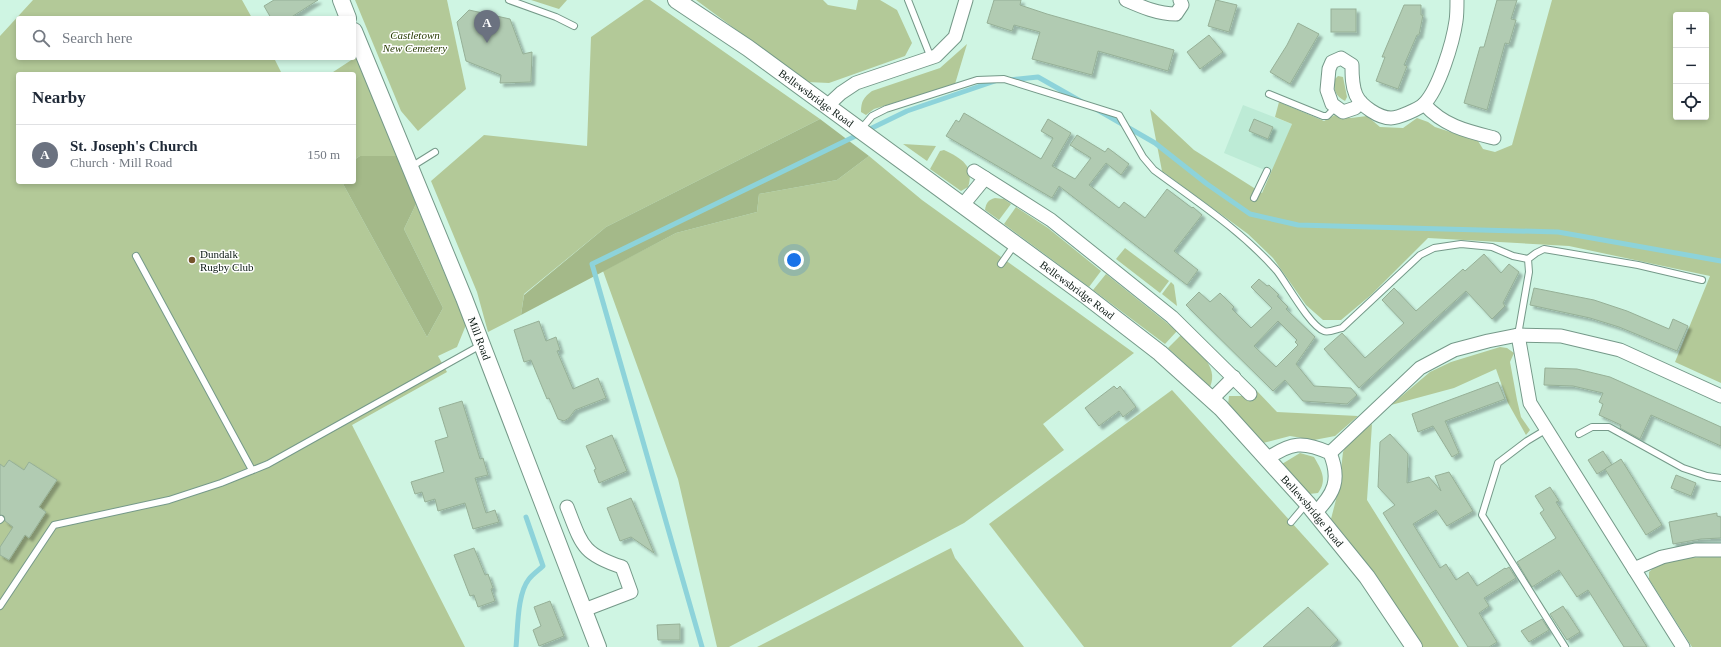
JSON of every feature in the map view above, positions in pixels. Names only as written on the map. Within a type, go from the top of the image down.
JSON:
[{"type":"street","points":[[341,0],[347,16]]},
{"type":"street","name":"Bellewsbridge Road","points":[[676,0],[748,48],[1015,244],[1160,353],[1211,400],[1311,508],[1367,577],[1414,647]]},
{"type":"street","points":[[827,106],[841,93],[856,84],[936,56],[956,36],[966,0]]},
{"type":"street","points":[[1126,0],[1151,10],[1167,14],[1176,14],[1182,4],[1180,0]]},
{"type":"street","points":[[1361,102],[1355,108],[1343,112],[1332,104],[1327,90],[1329,69],[1332,62],[1341,58],[1352,65],[1352,81],[1357,96],[1366,108],[1391,118],[1410,112],[1424,104],[1437,83],[1448,52],[1456,20],[1457,0]]},
{"type":"street","name":"Mill Road","points":[[356,36],[411,167],[598,647]]},
{"type":"street","points":[[1424,104],[1432,113],[1443,121],[1463,130],[1494,138]]},
{"type":"street","points":[[962,206],[979,175],[1051,220],[1172,317],[1250,394]]},
{"type":"street","points":[[1518,335],[1530,403],[1683,647]]},
{"type":"street","points":[[1330,454],[1420,368],[1454,350],[1518,335],[1561,336],[1620,350],[1721,396]]},
{"type":"street","points":[[1211,400],[1234,377]]},
{"type":"street","points":[[1267,459],[1279,450],[1293,445],[1311,445],[1330,454],[1335,466],[1334,486],[1328,500],[1311,508]]},
{"type":"street","points":[[567,508],[581,543],[593,555],[622,567],[631,592],[584,610]]},
{"type":"street","points":[[1634,569],[1662,557],[1695,550],[1721,550]]},
{"type":"lane","points":[[509,0],[556,17],[574,26]]},
{"type":"lane","points":[[908,0],[931,58]]},
{"type":"lane","points":[[860,131],[872,116],[886,110],[977,80],[990,79],[1004,79],[1119,115],[1143,157],[1154,170],[1246,240],[1277,271],[1302,307],[1317,326],[1324,331],[1342,328],[1420,255],[1434,248],[1461,244],[1492,247],[1513,256],[1528,259],[1544,249],[1562,251],[1638,265],[1702,280]]},
{"type":"lane","points":[[1269,94],[1323,116],[1327,116],[1336,107]]},
{"type":"lane","points":[[411,167],[435,152]]},
{"type":"lane","points":[[1254,198],[1267,171]]},
{"type":"lane","points":[[1001,264],[1015,244]]},
{"type":"lane","points":[[136,256],[252,470]]},
{"type":"lane","points":[[1518,335],[1529,272],[1528,259]]},
{"type":"lane","points":[[0,606],[54,525],[169,500],[268,464],[481,345]]},
{"type":"lane","points":[[1579,434],[1592,427],[1608,427],[1683,468],[1707,476],[1721,478]]},
{"type":"lane","points":[[1547,428],[1498,463],[1482,515],[1565,647]]},
{"type":"lane","points":[[1291,522],[1311,508]]},
{"type":"shaded area","points":[[1243,105],[1292,124],[1272,173],[1224,153]]},
{"type":"shaded area","points":[[820,119],[869,156],[837,180],[759,194],[757,212],[676,233],[521,315],[524,295],[606,227]]},
{"type":"shaded area","points":[[360,156],[397,156],[416,204],[404,229],[443,308],[427,337],[343,184],[356,184],[356,159]]},
{"type":"green space","name":"Dundalk Rugby Club","points":[[33,0],[242,0],[251,16],[18,16]]},
{"type":"green space","name":"Castletown New Cemetery","points":[[355,0],[447,0],[466,89],[418,131],[401,111]]},
{"type":"green space","points":[[531,0],[567,0],[559,9]]},
{"type":"green space","points":[[644,0],[650,0],[820,119],[606,227],[524,294],[521,315],[488,332],[477,292],[431,181],[484,135],[587,146],[591,37]]},
{"type":"green space","points":[[696,0],[823,0],[828,5],[856,10],[858,0],[880,0],[897,10],[912,43],[905,56],[829,83],[807,82]]},
{"type":"green space","points":[[1552,0],[1721,0],[1721,383],[1675,362],[1710,276],[1569,246],[1428,238],[1371,295],[1341,320],[1323,320],[1306,305],[1273,258],[1248,234],[1162,171],[1150,109],[1194,150],[1262,193],[1292,124],[1275,117],[1279,102],[1324,121],[1335,115],[1351,118],[1367,116],[1380,127],[1403,128],[1417,118],[1428,122],[1435,127],[1478,141],[1483,149],[1495,152],[1512,145]]},
{"type":"green space","name":"Dundalk Rugby Club","points":[[16,19],[16,60],[275,60],[281,72],[16,72],[16,184],[343,184],[427,337],[443,308],[404,229],[416,204],[466,325],[457,347],[438,356],[447,372],[352,425],[465,647],[0,647],[0,36]]},
{"type":"green space","points":[[967,44],[955,84],[874,109],[866,115],[861,112],[864,100],[872,91],[940,68]]},
{"type":"green space","points":[[356,57],[397,156],[360,156],[356,159],[356,72],[333,72],[351,60],[356,60]]},
{"type":"green space","points":[[1338,76],[1343,77],[1347,97],[1345,101],[1337,95],[1335,90],[1334,80]]},
{"type":"green space","points":[[903,144],[936,146],[927,161]]},
{"type":"green space","points":[[944,150],[956,156],[968,168],[970,180],[968,187],[961,191],[930,169],[940,151]]},
{"type":"green space","points":[[869,156],[922,200],[1134,353],[1043,424],[1064,450],[964,523],[729,647],[717,647],[678,479],[603,271],[676,233],[757,212],[759,194],[837,180]]},
{"type":"green space","points":[[995,198],[1004,199],[1011,204],[999,220],[985,210],[988,202]]},
{"type":"green space","points":[[1016,207],[1048,228],[1101,271],[1089,287],[1004,224]]},
{"type":"green space","points":[[1125,248],[1169,281],[1160,293],[1116,259]]},
{"type":"green space","points":[[1106,274],[1177,331],[1165,344],[1093,290]]},
{"type":"green space","points":[[1171,282],[1174,285],[1177,306],[1162,294]]},
{"type":"green space","points":[[1181,335],[1199,352],[1209,365],[1212,372],[1210,387],[1168,348]]},
{"type":"green space","points":[[1500,347],[1507,348],[1514,353],[1510,362],[1521,417],[1530,430],[1526,435],[1508,403],[1496,369],[1454,388],[1391,405],[1430,372],[1451,362]]},
{"type":"green space","points":[[1172,390],[1329,564],[1231,647],[1084,647],[989,524]]},
{"type":"green space","points":[[1256,390],[1277,412],[1358,416],[1335,436],[1314,440],[1290,436],[1263,443],[1228,405],[1229,396],[1247,396]]},
{"type":"green space","points":[[1372,424],[1367,500],[1459,647],[1421,647],[1344,535],[1331,519],[1339,488],[1343,452],[1349,441]]},
{"type":"green space","points":[[1300,453],[1314,457],[1321,470],[1323,484],[1318,493],[1309,494],[1282,464]]},
{"type":"green space","points":[[951,548],[955,558],[1024,647],[757,647]]},
{"type":"green space","points":[[1721,556],[1721,647],[1692,647],[1649,579],[1649,572],[1664,563],[1684,559]]},
{"type":"building","points":[[274,0],[318,0],[293,16],[270,16],[264,6]]},
{"type":"building","points":[[994,0],[1021,0],[1020,5],[1047,14],[1174,50],[1168,71],[1098,51],[1092,75],[1032,59],[1040,32],[1014,25],[1012,31],[987,23]]},
{"type":"building","points":[[1216,0],[1237,5],[1229,32],[1208,26]]},
{"type":"building","points":[[1497,0],[1517,0],[1511,19],[1516,20],[1509,44],[1505,43],[1487,110],[1464,103],[1480,47],[1484,47]]},
{"type":"building","points":[[1404,5],[1421,5],[1421,15],[1423,15],[1419,35],[1417,35],[1404,65],[1407,66],[1398,89],[1376,81],[1385,57],[1382,57]]},
{"type":"building","points":[[1331,9],[1356,9],[1356,32],[1331,32]]},
{"type":"building","points":[[469,10],[510,19],[523,54],[532,52],[531,82],[500,83],[501,75],[466,61],[457,22]]},
{"type":"building","points":[[1298,23],[1319,34],[1290,84],[1270,72],[1287,45]]},
{"type":"building","points":[[1209,35],[1223,52],[1200,69],[1187,52]]},
{"type":"building","points":[[964,113],[1041,159],[1053,138],[1041,131],[1048,119],[1071,133],[1052,166],[1075,179],[1091,158],[1070,145],[1077,135],[1105,152],[1108,148],[1129,164],[1121,175],[1106,163],[1089,185],[1119,208],[1124,202],[1145,218],[1167,189],[1192,208],[1193,207],[1202,215],[1174,251],[1198,270],[1187,285],[1059,186],[1052,198],[946,136],[956,120],[959,122]]},
{"type":"building","points":[[1254,119],[1273,127],[1268,139],[1249,131]]},
{"type":"building","points":[[1484,254],[1501,273],[1509,264],[1519,272],[1503,303],[1505,306],[1492,319],[1466,291],[1359,388],[1324,349],[1342,333],[1365,358],[1404,323],[1382,300],[1394,288],[1416,311],[1463,269],[1465,271]]},
{"type":"building","points":[[1259,279],[1267,286],[1269,285],[1288,307],[1286,309],[1315,337],[1296,364],[1314,386],[1351,388],[1357,395],[1347,404],[1303,401],[1285,380],[1273,391],[1186,305],[1199,292],[1210,302],[1220,293],[1234,307],[1232,309],[1251,328],[1272,308],[1251,287]],"holes":[[[1278,321],[1297,340],[1295,342],[1298,345],[1276,367],[1254,346]]]},
{"type":"building","points":[[1534,288],[1594,300],[1627,311],[1669,329],[1673,319],[1688,326],[1677,351],[1619,327],[1590,318],[1530,305]]},
{"type":"building","points":[[539,321],[546,341],[556,337],[560,350],[557,351],[573,389],[598,378],[606,398],[575,410],[569,418],[564,421],[558,419],[549,398],[547,399],[531,360],[524,362],[514,330]]},
{"type":"building","points":[[1545,368],[1577,369],[1610,377],[1721,427],[1721,446],[1651,415],[1640,439],[1620,428],[1621,425],[1599,415],[1603,404],[1599,402],[1603,393],[1573,386],[1544,385]]},
{"type":"building","points":[[1498,382],[1505,399],[1445,421],[1459,453],[1452,457],[1433,426],[1418,432],[1412,414]]},
{"type":"building","points":[[1114,386],[1117,389],[1120,386],[1136,407],[1123,417],[1119,411],[1099,426],[1085,408]]},
{"type":"building","points":[[462,401],[480,459],[483,458],[488,475],[475,478],[486,513],[495,510],[499,522],[473,529],[465,503],[438,511],[435,499],[425,502],[422,492],[415,494],[411,482],[444,472],[435,441],[448,437],[439,408]]},
{"type":"building","points":[[1390,434],[1408,454],[1407,483],[1429,477],[1441,491],[1435,476],[1449,472],[1473,511],[1447,526],[1436,510],[1413,524],[1440,568],[1446,564],[1456,580],[1468,572],[1477,586],[1509,567],[1516,578],[1484,598],[1489,606],[1479,613],[1497,642],[1489,647],[1468,647],[1383,513],[1395,505],[1378,487],[1380,442]]},
{"type":"building","points":[[612,435],[627,471],[599,483],[594,470],[596,469],[586,446]]},
{"type":"building","points":[[1603,451],[1612,465],[1597,474],[1588,460]]},
{"type":"building","points":[[1621,459],[1662,525],[1646,535],[1605,469]]},
{"type":"building","points":[[9,460],[24,470],[29,462],[57,480],[39,507],[46,512],[29,538],[25,535],[9,560],[0,555],[0,547],[13,527],[5,521],[4,516],[0,515],[0,464],[4,467]]},
{"type":"building","points":[[1676,475],[1696,483],[1691,496],[1671,488]]},
{"type":"building","points":[[1550,487],[1559,501],[1556,502],[1647,647],[1624,647],[1588,590],[1577,597],[1559,570],[1532,587],[1517,562],[1556,538],[1540,513],[1544,510],[1535,496]]},
{"type":"building","points":[[631,498],[654,553],[631,537],[620,541],[607,508]]},
{"type":"building","points":[[1717,513],[1717,516],[1721,517],[1721,538],[1701,539],[1673,544],[1669,522]]},
{"type":"building","points":[[474,548],[485,575],[488,574],[493,588],[491,589],[495,601],[478,607],[474,595],[470,596],[454,555]]},
{"type":"building","points":[[550,601],[564,636],[539,646],[533,630],[541,626],[534,607]]},
{"type":"building","points":[[1563,606],[1580,632],[1567,640],[1550,614]]},
{"type":"building","points":[[1308,607],[1338,640],[1330,647],[1263,647]]},
{"type":"building","points":[[1542,619],[1549,630],[1529,642],[1521,631]]},
{"type":"building","points":[[680,624],[680,640],[658,640],[657,625]]},
{"type":"waterway","points":[[1009,80],[1038,77],[1082,102]]},
{"type":"waterway","points":[[702,647],[592,264],[907,111],[995,81]]},
{"type":"waterway","points":[[1096,109],[1155,143],[1207,184],[1250,214],[1298,225],[1558,232],[1721,261]]},
{"type":"waterway","points":[[516,647],[522,593],[525,585],[532,575],[543,566],[526,517]]},
{"type":"place","name":"St. Joseph's Church","points":[[487,43]]},
{"type":"place","name":"Dundalk Rugby Club","points":[[192,260]]}]
